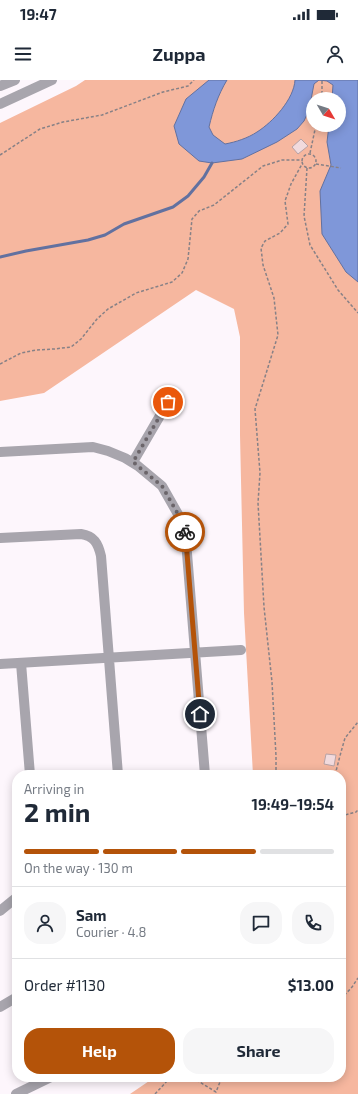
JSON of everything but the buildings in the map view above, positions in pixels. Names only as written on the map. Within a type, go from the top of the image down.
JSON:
[{"type":"street","points":[[0,86],[15,80]]},
{"type":"street","points":[[0,104],[52,80]]},
{"type":"street","points":[[133,462],[168,402]]},
{"type":"street","points":[[0,452],[93,447],[108,451],[133,462],[162,486],[183,523],[186,541],[205,770]]},
{"type":"street","points":[[0,538],[80,534],[89,535],[99,548],[101,556],[118,770]]},
{"type":"street","points":[[0,664],[241,650]]},
{"type":"street","points":[[21,663],[30,770]]},
{"type":"street","points":[[0,911],[12,901]]},
{"type":"street","points":[[0,1007],[12,1000]]},
{"type":"street","points":[[16,1094],[41,1082]]},
{"type":"path","points":[[0,155],[40,129],[63,122],[102,115],[163,92],[188,86],[194,80]]},
{"type":"path","points":[[321,92],[322,80]]},
{"type":"path","points":[[310,154],[315,132]]},
{"type":"path","points":[[316,164],[315,156],[310,154],[305,154],[302,156],[302,164],[307,168],[313,167],[316,164],[340,168]]},
{"type":"path","points":[[0,364],[21,353],[71,347],[81,339],[108,308],[136,294],[172,282],[182,273],[188,259],[192,219],[199,212],[214,205],[263,166],[282,160],[301,160]]},
{"type":"path","points":[[276,770],[272,682],[264,607],[258,503],[260,473],[255,409],[278,335],[274,298],[263,265],[261,248],[265,241],[280,233],[288,224],[285,201],[291,184],[302,164]]},
{"type":"path","points":[[307,168],[304,216],[310,245],[338,290],[358,313]]},
{"type":"path","points":[[336,770],[346,738],[358,722]]},
{"type":"path","points":[[346,815],[358,810]]},
{"type":"path","points":[[346,994],[358,978]]},
{"type":"path","points":[[155,1094],[166,1082]]},
{"type":"path","points":[[198,1082],[216,1092],[220,1082]]},
{"type":"shaded area","points":[[85,80],[358,80],[358,1094],[130,1094],[148,1082],[346,1082],[346,770],[253,770],[244,613],[240,435],[240,337],[234,309],[196,290],[44,393],[0,401],[0,123],[76,86]]},
{"type":"water","points":[[209,80],[227,80],[216,103],[209,127],[213,135],[225,144],[250,136],[270,122],[287,102],[294,87],[295,80],[319,80],[314,84],[312,92],[306,92],[306,117],[297,129],[277,142],[242,159],[212,163],[199,161],[179,144],[174,126],[186,99]]},
{"type":"water","points":[[319,80],[358,80],[358,282],[346,272],[322,234],[320,191],[331,165],[327,142],[328,132],[346,132],[346,92],[332,92],[333,85],[327,81]]},
{"type":"waterway","points":[[0,257],[88,240],[105,235],[124,224],[173,207],[188,196],[204,177],[212,163]]},
{"type":"way so far","points":[[168,402],[133,462],[162,486],[183,523],[185,532]]},
{"type":"route","points":[[185,532],[200,714]]}]
